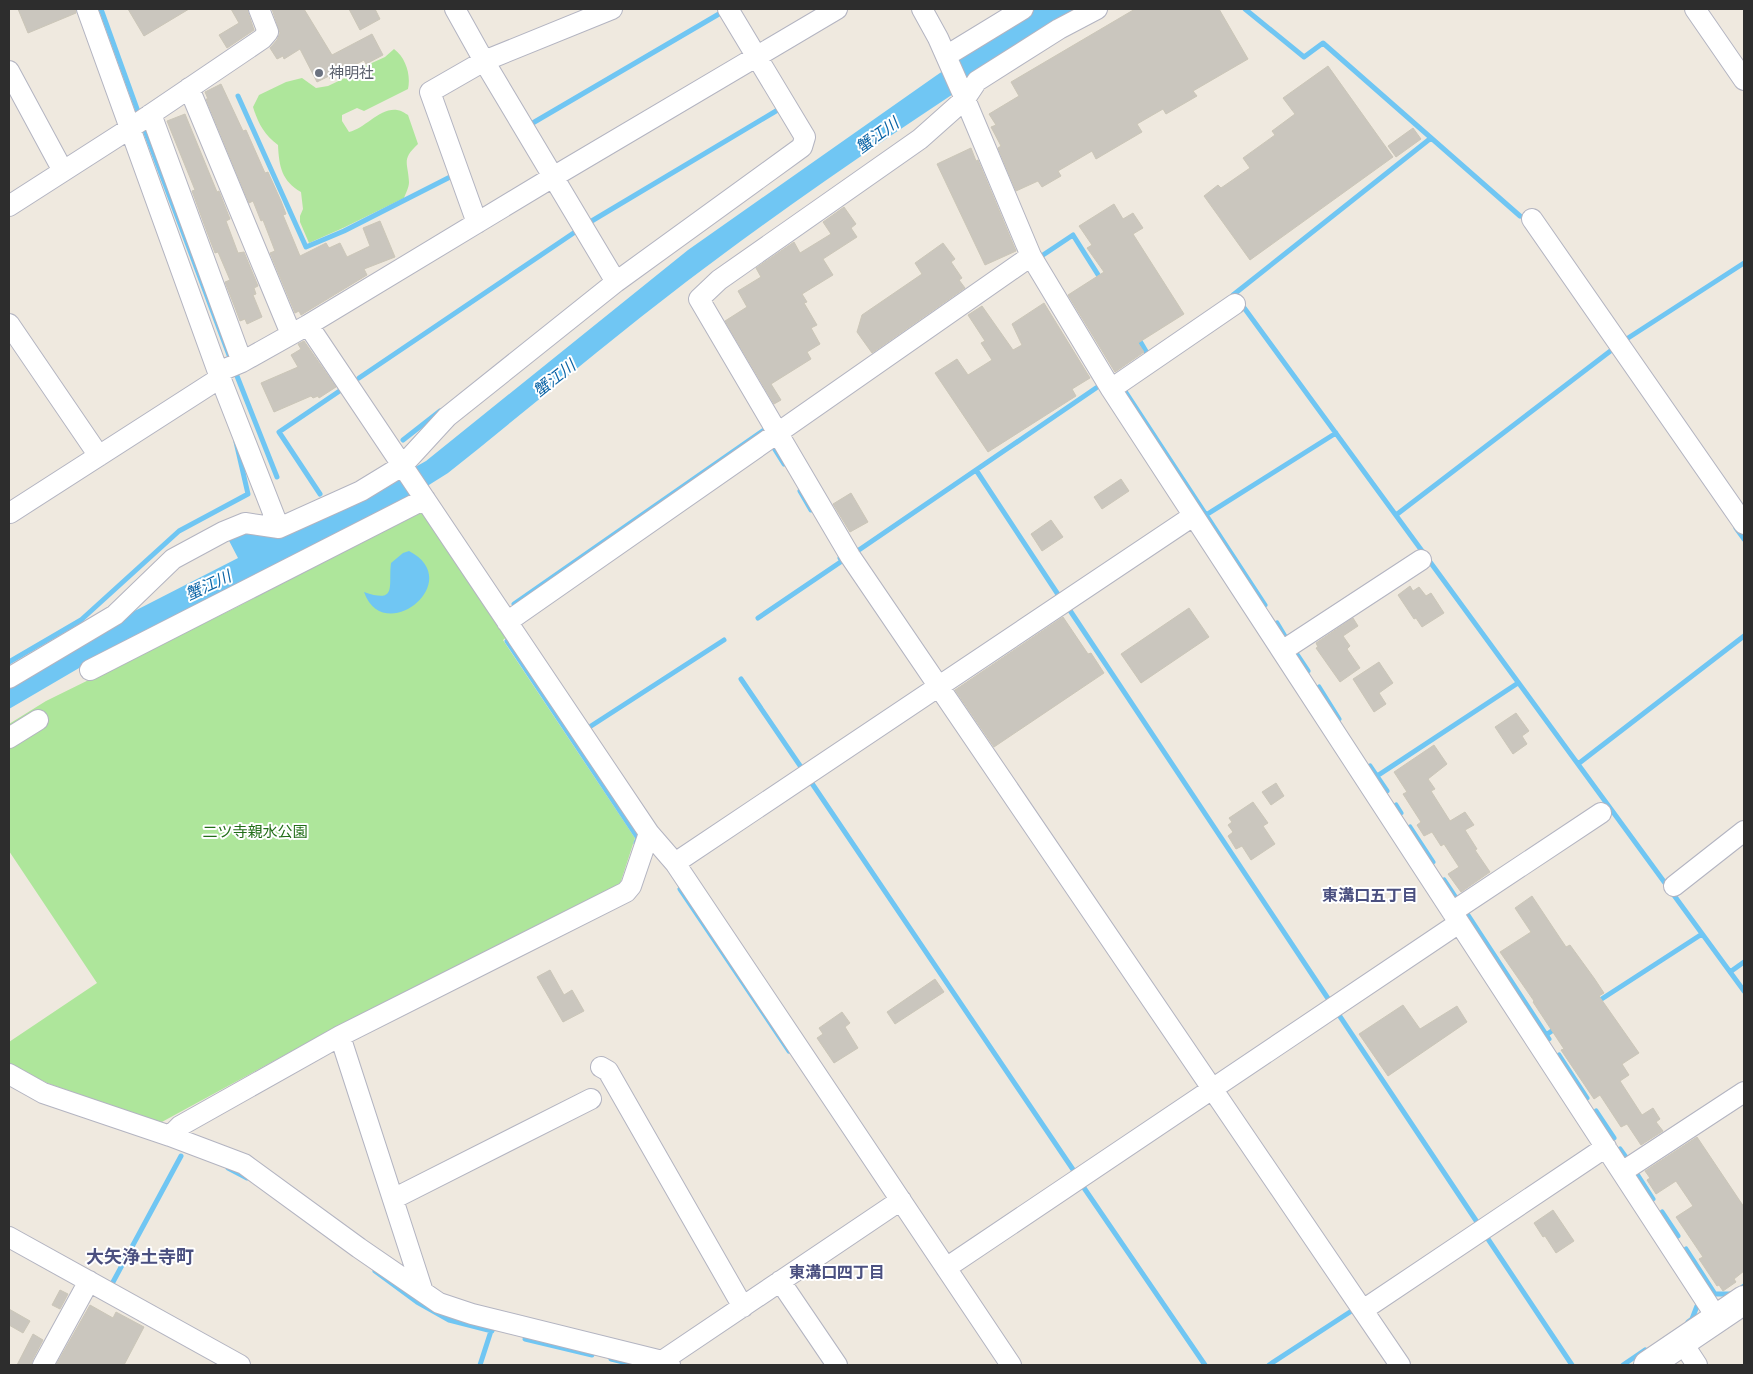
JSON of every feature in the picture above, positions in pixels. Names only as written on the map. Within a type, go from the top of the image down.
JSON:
[{"type":"street","points":[[87,9],[140,121],[229,369],[279,528]]},
{"type":"street","points":[[9,206],[262,39],[268,32],[260,9]]},
{"type":"street","points":[[454,9],[616,282]]},
{"type":"street","points":[[477,222],[430,92],[484,61],[612,9]]},
{"type":"street","points":[[9,678],[116,615],[174,559],[182,554],[223,532],[245,523],[279,528],[361,491],[402,466],[447,417],[616,282],[802,147],[805,137],[728,9]]},
{"type":"street","points":[[10,513],[229,369],[299,330],[552,177],[837,9]]},
{"type":"street","points":[[947,59],[1023,9]]},
{"type":"street","points":[[1097,9],[1059,29],[977,81],[920,139],[719,280],[699,299],[850,556],[1400,1365]]},
{"type":"street","points":[[1695,9],[1744,80]]},
{"type":"street","points":[[926,12],[1031,256],[1111,389],[1717,1318]]},
{"type":"street","points":[[9,71],[63,171]]},
{"type":"street","points":[[189,88],[299,330],[425,499],[649,833],[675,864],[1011,1365]]},
{"type":"street","points":[[1532,219],[1744,524]]},
{"type":"street","points":[[508,622],[1031,256]]},
{"type":"street","points":[[1111,389],[1234,304]]},
{"type":"street","points":[[9,324],[99,456]]},
{"type":"street","points":[[90,670],[425,499]]},
{"type":"street","points":[[675,864],[1193,516]]},
{"type":"street","points":[[1282,651],[1421,560]]},
{"type":"street","points":[[9,738],[38,720]]},
{"type":"street","points":[[946,1268],[1213,1090],[1601,813]]},
{"type":"street","points":[[1674,886],[1744,831]]},
{"type":"street","points":[[170,1136],[180,1126],[340,1036],[626,892],[631,886],[649,833]]},
{"type":"street","points":[[340,1036],[423,1292]]},
{"type":"street","points":[[601,1067],[608,1071],[743,1307]]},
{"type":"street","points":[[9,1074],[43,1093],[170,1136],[244,1164],[360,1248],[439,1302],[472,1314],[666,1363],[780,1281],[901,1200]]},
{"type":"street","points":[[1622,1172],[1744,1092]]},
{"type":"street","points":[[393,1199],[591,1099]]},
{"type":"street","points":[[1363,1310],[1606,1147]]},
{"type":"street","points":[[9,1237],[240,1365]]},
{"type":"street","points":[[780,1281],[837,1365]]},
{"type":"street","points":[[43,1365],[89,1282]]},
{"type":"street","points":[[1648,1365],[1744,1300]]},
{"type":"street","points":[[1682,1342],[1698,1365]]},
{"type":"green space","points":[[394,49],[402,57],[407,67],[408,89],[364,111],[357,108],[342,115],[342,121],[349,132],[390,110],[398,110],[408,115],[418,144],[407,158],[409,184],[404,198],[309,243],[300,222],[303,209],[301,192],[290,183],[283,173],[279,160],[278,145],[262,128],[253,107],[259,95],[286,82],[302,78],[316,88],[328,86],[385,57]]},
{"type":"green space","name":"二ツ寺親水公園","points":[[419,510],[425,512],[507,637],[503,640],[635,838],[620,884],[338,1026],[160,1123],[47,1083],[9,1064],[9,1042],[97,983],[9,851],[9,724],[46,701],[239,606]]},
{"type":"water","name":"蟹江川","points":[[1035,9],[1085,9],[883,141],[734,246],[626,329],[448,473],[413,495],[127,640],[9,709],[9,684],[113,622],[238,558],[225,533],[240,526],[283,536],[426,461],[688,250],[937,75]]},
{"type":"water","points":[[409,551],[425,564],[429,578],[426,592],[416,604],[402,612],[388,613],[374,608],[364,592],[382,596],[387,594],[390,585],[391,563],[403,553]]},
{"type":"building","points":[[18,9],[75,9],[76,13],[28,33]]},
{"type":"building","points":[[128,9],[189,9],[144,36]]},
{"type":"building","points":[[231,9],[247,9],[254,30],[227,48],[219,35],[239,23]]},
{"type":"building","points":[[272,9],[304,9],[332,55],[372,34],[383,55],[366,64],[364,60],[330,79],[329,76],[317,82],[300,49],[284,59],[283,56],[277,59],[270,48],[280,33]]},
{"type":"building","points":[[349,9],[375,9],[380,19],[360,30]]},
{"type":"building","points":[[1135,9],[1219,9],[1248,59],[1193,91],[1197,96],[1166,114],[1163,109],[1137,124],[1142,132],[1096,159],[1092,151],[1058,171],[1061,176],[1042,187],[1038,181],[1016,191],[998,148],[1001,146],[991,127],[996,125],[989,114],[1019,96],[1011,82]]},
{"type":"building","points":[[1328,66],[1393,157],[1250,260],[1204,196],[1218,185],[1221,188],[1250,168],[1243,158],[1275,135],[1272,131],[1295,114],[1283,98]]},
{"type":"building","points":[[221,84],[243,131],[246,130],[265,173],[268,172],[286,214],[283,215],[300,256],[326,243],[329,248],[340,243],[347,257],[370,246],[363,228],[380,221],[395,257],[364,269],[367,275],[301,315],[299,311],[295,313],[270,253],[275,251],[263,220],[261,221],[253,201],[249,203],[206,99],[208,99],[205,92]]},
{"type":"building","points":[[185,114],[230,219],[226,221],[238,253],[244,252],[258,286],[254,288],[256,294],[253,295],[262,317],[247,324],[245,319],[240,321],[225,282],[230,280],[218,252],[215,253],[192,191],[195,190],[167,121]]},
{"type":"building","points":[[1413,128],[1421,139],[1396,157],[1388,146]]},
{"type":"building","points":[[971,148],[976,161],[978,160],[1016,251],[985,265],[937,164]]},
{"type":"building","points":[[1114,204],[1123,219],[1133,213],[1143,228],[1133,234],[1184,314],[1138,343],[1144,352],[1115,372],[1068,295],[1104,272],[1087,248],[1092,245],[1079,226]]},
{"type":"building","points":[[844,207],[856,224],[851,228],[857,237],[823,259],[833,275],[802,294],[807,302],[804,303],[817,325],[811,328],[820,344],[807,352],[811,359],[771,384],[781,400],[774,404],[725,321],[747,307],[738,291],[761,277],[756,268],[794,242],[800,253],[831,234],[823,222]]},
{"type":"building","points":[[943,243],[955,259],[951,262],[962,278],[959,280],[965,288],[872,353],[857,332],[862,315],[922,274],[915,263]]},
{"type":"building","points":[[1044,303],[1090,378],[1072,389],[1076,396],[988,452],[935,373],[957,359],[968,375],[992,360],[981,343],[985,341],[968,315],[982,306],[1013,350],[1022,345],[1012,324]]},
{"type":"building","points":[[304,341],[336,387],[319,398],[318,396],[313,398],[311,396],[274,412],[261,383],[298,367],[291,355],[301,349],[298,344]]},
{"type":"building","points":[[1121,479],[1129,491],[1102,509],[1094,497]]},
{"type":"building","points":[[851,493],[868,522],[850,532],[833,504]]},
{"type":"building","points":[[1051,520],[1063,537],[1042,551],[1031,534]]},
{"type":"building","points":[[1410,586],[1413,591],[1419,587],[1426,596],[1431,593],[1444,613],[1422,627],[1416,618],[1414,619],[1398,595]]},
{"type":"building","points":[[1189,608],[1209,637],[1141,683],[1121,654]]},
{"type":"building","points":[[1063,617],[1088,654],[1091,653],[1104,673],[994,747],[955,690]]},
{"type":"building","points":[[1353,618],[1358,626],[1343,636],[1350,646],[1347,649],[1360,668],[1340,682],[1316,648],[1318,647],[1316,643]]},
{"type":"building","points":[[1379,662],[1393,683],[1379,693],[1386,704],[1374,712],[1353,679]]},
{"type":"building","points":[[1516,713],[1529,731],[1522,736],[1527,744],[1513,754],[1495,727]]},
{"type":"building","points":[[1434,745],[1447,764],[1428,779],[1435,789],[1431,791],[1450,821],[1465,812],[1474,825],[1465,830],[1477,849],[1475,850],[1490,872],[1461,892],[1448,874],[1459,867],[1444,844],[1441,846],[1432,832],[1424,836],[1417,825],[1421,822],[1403,794],[1407,792],[1394,772]]},
{"type":"building","points":[[1276,783],[1284,796],[1271,805],[1262,792]]},
{"type":"building","points":[[1253,802],[1268,823],[1263,826],[1275,844],[1251,860],[1242,846],[1236,849],[1228,836],[1233,832],[1228,825],[1232,822],[1229,818]]},
{"type":"building","points":[[1532,896],[1566,947],[1570,945],[1594,978],[1604,993],[1599,996],[1639,1053],[1622,1064],[1629,1075],[1620,1081],[1642,1115],[1653,1108],[1660,1119],[1656,1122],[1663,1131],[1641,1145],[1627,1124],[1621,1127],[1600,1095],[1594,1099],[1561,1050],[1564,1049],[1534,1001],[1500,952],[1531,932],[1515,908]]},
{"type":"building","points":[[550,970],[564,995],[572,990],[584,1011],[563,1022],[537,977]]},
{"type":"building","points":[[935,979],[944,992],[895,1024],[887,1012]]},
{"type":"building","points":[[1403,1005],[1420,1029],[1457,1006],[1467,1022],[1388,1076],[1359,1034]]},
{"type":"building","points":[[842,1012],[850,1023],[845,1027],[858,1048],[834,1063],[817,1038],[823,1034],[819,1028]]},
{"type":"building","points":[[1697,1137],[1744,1207],[1744,1271],[1734,1279],[1736,1282],[1723,1291],[1719,1285],[1717,1286],[1699,1259],[1703,1257],[1676,1217],[1693,1206],[1676,1181],[1656,1194],[1647,1180],[1650,1178],[1645,1171]]},
{"type":"building","points":[[1553,1210],[1574,1241],[1556,1253],[1534,1223]]},
{"type":"building","points":[[60,1290],[68,1294],[60,1309],[52,1305]]},
{"type":"building","points":[[90,1305],[113,1318],[116,1312],[144,1327],[124,1365],[56,1365]]},
{"type":"building","points":[[9,1309],[30,1321],[23,1333],[9,1325]]},
{"type":"building","points":[[33,1334],[43,1340],[31,1365],[17,1365]]},
{"type":"waterway","points":[[101,9],[140,117]]},
{"type":"waterway","points":[[1245,9],[1304,57],[1323,43],[1520,216]]},
{"type":"waterway","points":[[531,124],[724,11]]},
{"type":"waterway","points":[[238,96],[306,247],[344,231],[454,174]]},
{"type":"waterway","points":[[590,222],[781,108]]},
{"type":"waterway","points":[[143,125],[232,363]]},
{"type":"waterway","points":[[1233,295],[1431,138]]},
{"type":"waterway","points":[[359,378],[578,230],[577,228]]},
{"type":"waterway","points":[[1043,255],[1073,235],[1102,281]]},
{"type":"waterway","points":[[1625,340],[1744,263]]},
{"type":"waterway","points":[[1234,294],[1744,991]]},
{"type":"waterway","points":[[1137,336],[1147,353]]},
{"type":"waterway","points":[[1396,515],[1613,349]]},
{"type":"waterway","points":[[235,371],[277,477]]},
{"type":"waterway","points":[[856,552],[1096,388]]},
{"type":"waterway","points":[[1123,388],[1265,605]]},
{"type":"waterway","points":[[320,494],[279,432],[341,390]]},
{"type":"waterway","points":[[403,440],[440,411]]},
{"type":"waterway","points":[[514,604],[764,430]]},
{"type":"waterway","points":[[1206,515],[1336,433]]},
{"type":"waterway","points":[[9,662],[81,620],[179,531],[248,494],[236,442]]},
{"type":"waterway","points":[[774,448],[784,464]]},
{"type":"waterway","points":[[976,470],[1061,599]]},
{"type":"waterway","points":[[800,491],[811,510]]},
{"type":"waterway","points":[[1736,528],[1744,539]]},
{"type":"waterway","points":[[758,618],[842,561],[840,558]]},
{"type":"waterway","points":[[1067,606],[1331,1003]]},
{"type":"waterway","points":[[1277,623],[1286,638]]},
{"type":"waterway","points":[[1578,764],[1744,636]]},
{"type":"waterway","points":[[591,726],[724,640]]},
{"type":"waterway","points":[[507,641],[638,838],[636,843]]},
{"type":"waterway","points":[[1296,653],[1308,671]]},
{"type":"waterway","points":[[741,679],[803,770]]},
{"type":"waterway","points":[[1377,776],[1518,683]]},
{"type":"waterway","points":[[1319,687],[1339,719]]},
{"type":"waterway","points":[[1370,766],[1387,791]]},
{"type":"waterway","points":[[809,779],[1076,1174]]},
{"type":"waterway","points":[[1396,805],[1401,813]]},
{"type":"waterway","points":[[1410,827],[1433,862]]},
{"type":"waterway","points":[[1444,880],[1456,898]]},
{"type":"waterway","points":[[680,889],[789,1051]]},
{"type":"waterway","points":[[1466,912],[1549,1039]]},
{"type":"waterway","points":[[1597,1002],[1702,934]]},
{"type":"waterway","points":[[1730,972],[1744,962]]},
{"type":"waterway","points":[[1337,1012],[1479,1225]]},
{"type":"waterway","points":[[1546,1035],[1556,1028]]},
{"type":"waterway","points":[[1559,1055],[1587,1098]]},
{"type":"waterway","points":[[1596,1111],[1614,1138]]},
{"type":"waterway","points":[[1620,1149],[1628,1160]]},
{"type":"waterway","points":[[113,1282],[181,1156]]},
{"type":"waterway","points":[[228,1168],[247,1178]]},
{"type":"waterway","points":[[1637,1174],[1653,1199]]},
{"type":"waterway","points":[[1082,1185],[1205,1365]]},
{"type":"waterway","points":[[1662,1212],[1678,1236]]},
{"type":"waterway","points":[[1486,1236],[1572,1365]]},
{"type":"waterway","points":[[1686,1249],[1715,1294],[1732,1294],[1744,1286]]},
{"type":"waterway","points":[[375,1271],[417,1302],[449,1320],[492,1331]]},
{"type":"waterway","points":[[1688,1322],[1692,1319],[1697,1306]]},
{"type":"waterway","points":[[1269,1365],[1353,1310]]},
{"type":"waterway","points":[[480,1365],[491,1331]]},
{"type":"waterway","points":[[525,1339],[592,1355]]},
{"type":"waterway","points":[[1623,1365],[1645,1350]]},
{"type":"waterway","points":[[611,1359],[636,1365]]},
{"type":"place","name":"神明社","points":[[319,73]]},
{"type":"district","name":"東溝口五丁目","points":[[1370,895]]},
{"type":"district","name":"大矢浄土寺町","points":[[140,1257]]},
{"type":"district","name":"東溝口四丁目","points":[[837,1272]]}]
